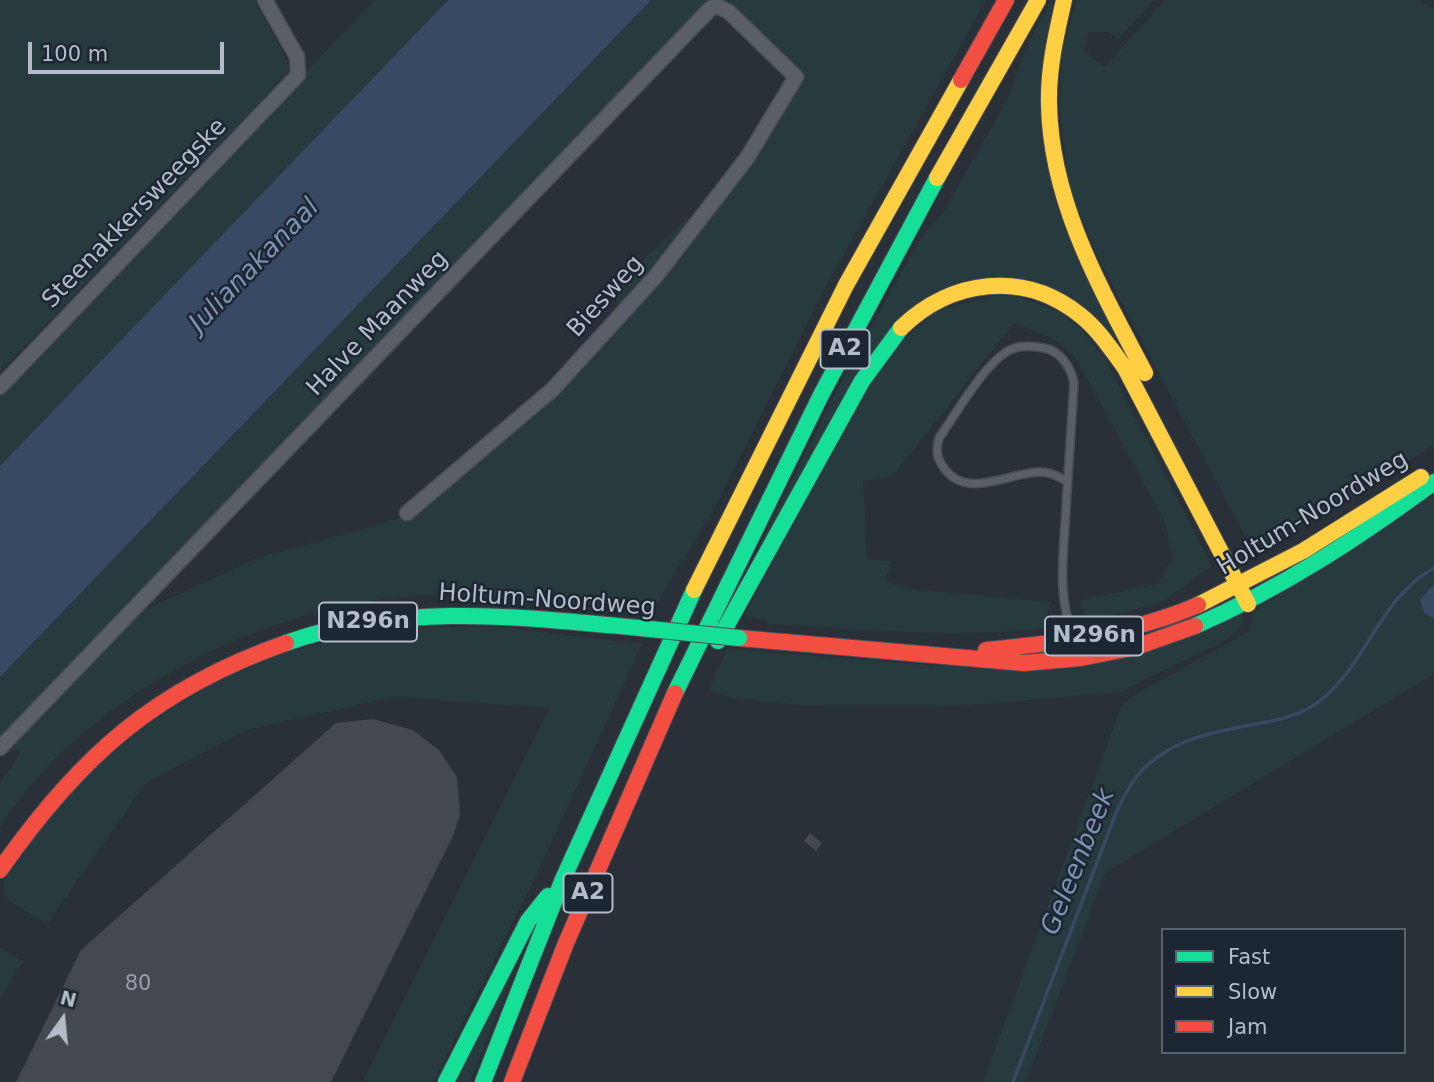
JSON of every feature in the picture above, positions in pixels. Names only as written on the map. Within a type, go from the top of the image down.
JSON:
[{"type":"main road","name":"A2","points":[[482,1082],[563,879],[712,551],[846,285],[1006,0]]},
{"type":"main road","name":"A2","points":[[512,1082],[570,936],[739,560],[872,297],[1038,0]]},
{"type":"main road","points":[[1064,0],[1052,52],[1048,105],[1051,148],[1066,209],[1096,279],[1244,584],[1248,604]]},
{"type":"main road","name":"A2","points":[[671,707],[719,639],[862,381],[885,345],[925,306],[971,287],[1008,284],[1047,294],[1074,308],[1105,338],[1244,584]]},
{"type":"main road","name":"Holtum-Noordweg","points":[[928,654],[1076,640],[1178,614],[1244,584],[1434,468]]},
{"type":"main road","name":"Holtum-Noordweg","points":[[0,870],[64,785],[120,732],[178,692],[273,648],[353,625],[438,615],[524,617],[928,654],[981,662],[1024,663],[1083,657],[1147,643],[1248,604],[1344,548],[1434,482]]},
{"type":"main road","name":"A2","points":[[446,1082],[528,921],[563,879]]},
{"type":"street","name":"Steenakkersweegske","points":[[0,387],[275,102],[300,71],[297,57],[265,0]]},
{"type":"street","name":"Halve Maanweg","points":[[0,748],[711,8],[717,6],[729,12],[795,74]]},
{"type":"street","name":"Biesweg","points":[[407,513],[554,389],[656,276],[747,158],[791,87],[795,74]]},
{"type":"lane","points":[[1066,481],[1058,476],[1040,472],[976,484],[960,480],[947,472],[938,460],[936,449],[939,438],[997,359],[1013,349],[1033,345],[1049,349],[1071,371],[1074,383],[1066,481],[1063,609],[1083,657]]},
{"type":"green space","points":[[0,0],[255,0],[291,69],[0,372]]},
{"type":"green space","points":[[375,0],[448,0],[0,466],[0,389]]},
{"type":"green space","points":[[651,0],[986,0],[819,299],[711,514],[654,608],[431,595],[355,604],[296,619],[238,640],[181,666],[128,699],[79,737],[36,780],[0,827],[0,784],[21,752],[12,749],[116,628],[0,741],[0,677]],"holes":[[[715,4],[790,72],[774,108],[698,218],[685,220],[611,290],[619,308],[539,399],[400,518],[255,559],[127,618]]]},
{"type":"green space","points":[[1052,0],[1044,113],[1133,376],[1045,288],[924,301],[757,550],[837,390],[920,239],[944,211],[1008,98],[1030,39]]},
{"type":"green space","points":[[1077,0],[1154,0],[1118,39],[1108,32],[1089,32],[1084,51],[1104,67],[1165,0],[1419,0],[1434,9],[1434,445],[1295,531],[1251,547],[1099,260],[1069,189],[1059,104],[1063,47]]},
{"type":"green space","points":[[996,295],[1017,296],[1059,312],[1081,329],[1106,360],[1212,566],[1160,603],[1088,621],[1079,600],[1157,584],[1172,559],[1166,524],[1075,357],[1050,337],[1014,323],[892,477],[863,481],[867,559],[892,561],[885,581],[907,589],[1051,602],[1044,628],[975,633],[906,632],[768,624],[767,619],[744,617],[847,412],[902,341],[938,310]]},
{"type":"green space","points":[[1434,491],[1434,584],[1430,586],[1424,613],[1434,618],[1434,674],[1105,873],[1026,1082],[983,1082],[1121,707],[1134,695],[1248,632],[1254,611]]},
{"type":"green space","points":[[1241,614],[1243,618],[1240,628],[1224,641],[1120,692],[959,706],[801,705],[731,698],[708,691],[727,649],[928,665],[1029,669]]},
{"type":"green space","points":[[410,627],[498,627],[642,644],[534,880],[433,1082],[363,1082],[550,708],[395,697],[246,730],[146,783],[47,924],[6,899],[3,883],[57,808],[102,762],[181,703],[267,660],[360,634]]},
{"type":"green space","points":[[528,934],[470,1082],[455,1082]]},
{"type":"green space","points":[[0,947],[23,962],[0,999]]},
{"type":"water","name":"Julianakanaal","points":[[448,0],[651,0],[0,677],[0,466]]},
{"type":"water","points":[[1434,584],[1434,618],[1424,613],[1420,600]]},
{"type":"building","points":[[373,719],[413,730],[439,750],[457,777],[460,814],[453,836],[331,1082],[16,1082],[81,950],[336,723]]},
{"type":"building","points":[[810,833],[822,843],[816,851],[804,841]]},
{"type":"waterway","name":"Geleenbeek","points":[[1013,1082],[1116,813],[1137,776],[1149,764],[1176,746],[1207,734],[1281,719],[1314,705],[1337,685],[1400,596],[1434,568]]},
{"type":"traffic: fast","points":[[675,693],[821,395],[937,178]]},
{"type":"traffic: fast","points":[[718,641],[862,381],[901,328]]},
{"type":"traffic: fast","points":[[1195,626],[1319,561],[1434,482]]},
{"type":"traffic: fast","points":[[483,1082],[563,879],[694,590]]},
{"type":"traffic: fast","points":[[286,643],[329,630],[417,617],[506,617],[640,628]]},
{"type":"traffic: fast","points":[[640,628],[739,638]]},
{"type":"traffic: fast","points":[[446,1082],[528,921],[548,896]]},
{"type":"traffic: slow","points":[[937,178],[1038,0]]},
{"type":"traffic: slow","points":[[1064,0],[1053,52],[1049,92],[1052,141],[1059,176],[1081,244],[1145,373]]},
{"type":"traffic: slow","points":[[694,590],[846,285],[961,80]]},
{"type":"traffic: slow","points":[[901,328],[942,299],[965,290],[988,286],[1012,286],[1035,291],[1080,315],[1125,368],[1248,604]]},
{"type":"traffic: slow","points":[[1198,605],[1303,551],[1421,477]]},
{"type":"traffic: jam","points":[[961,80],[1006,0]]},
{"type":"traffic: jam","points":[[986,650],[1094,636],[1146,623],[1198,605]]},
{"type":"traffic: jam","points":[[739,638],[1024,663],[1081,658],[1136,647],[1195,626]]},
{"type":"traffic: jam","points":[[0,870],[60,793],[124,731],[197,682],[239,661],[286,643]]},
{"type":"traffic: jam","points":[[512,1082],[566,943],[675,693]]}]
